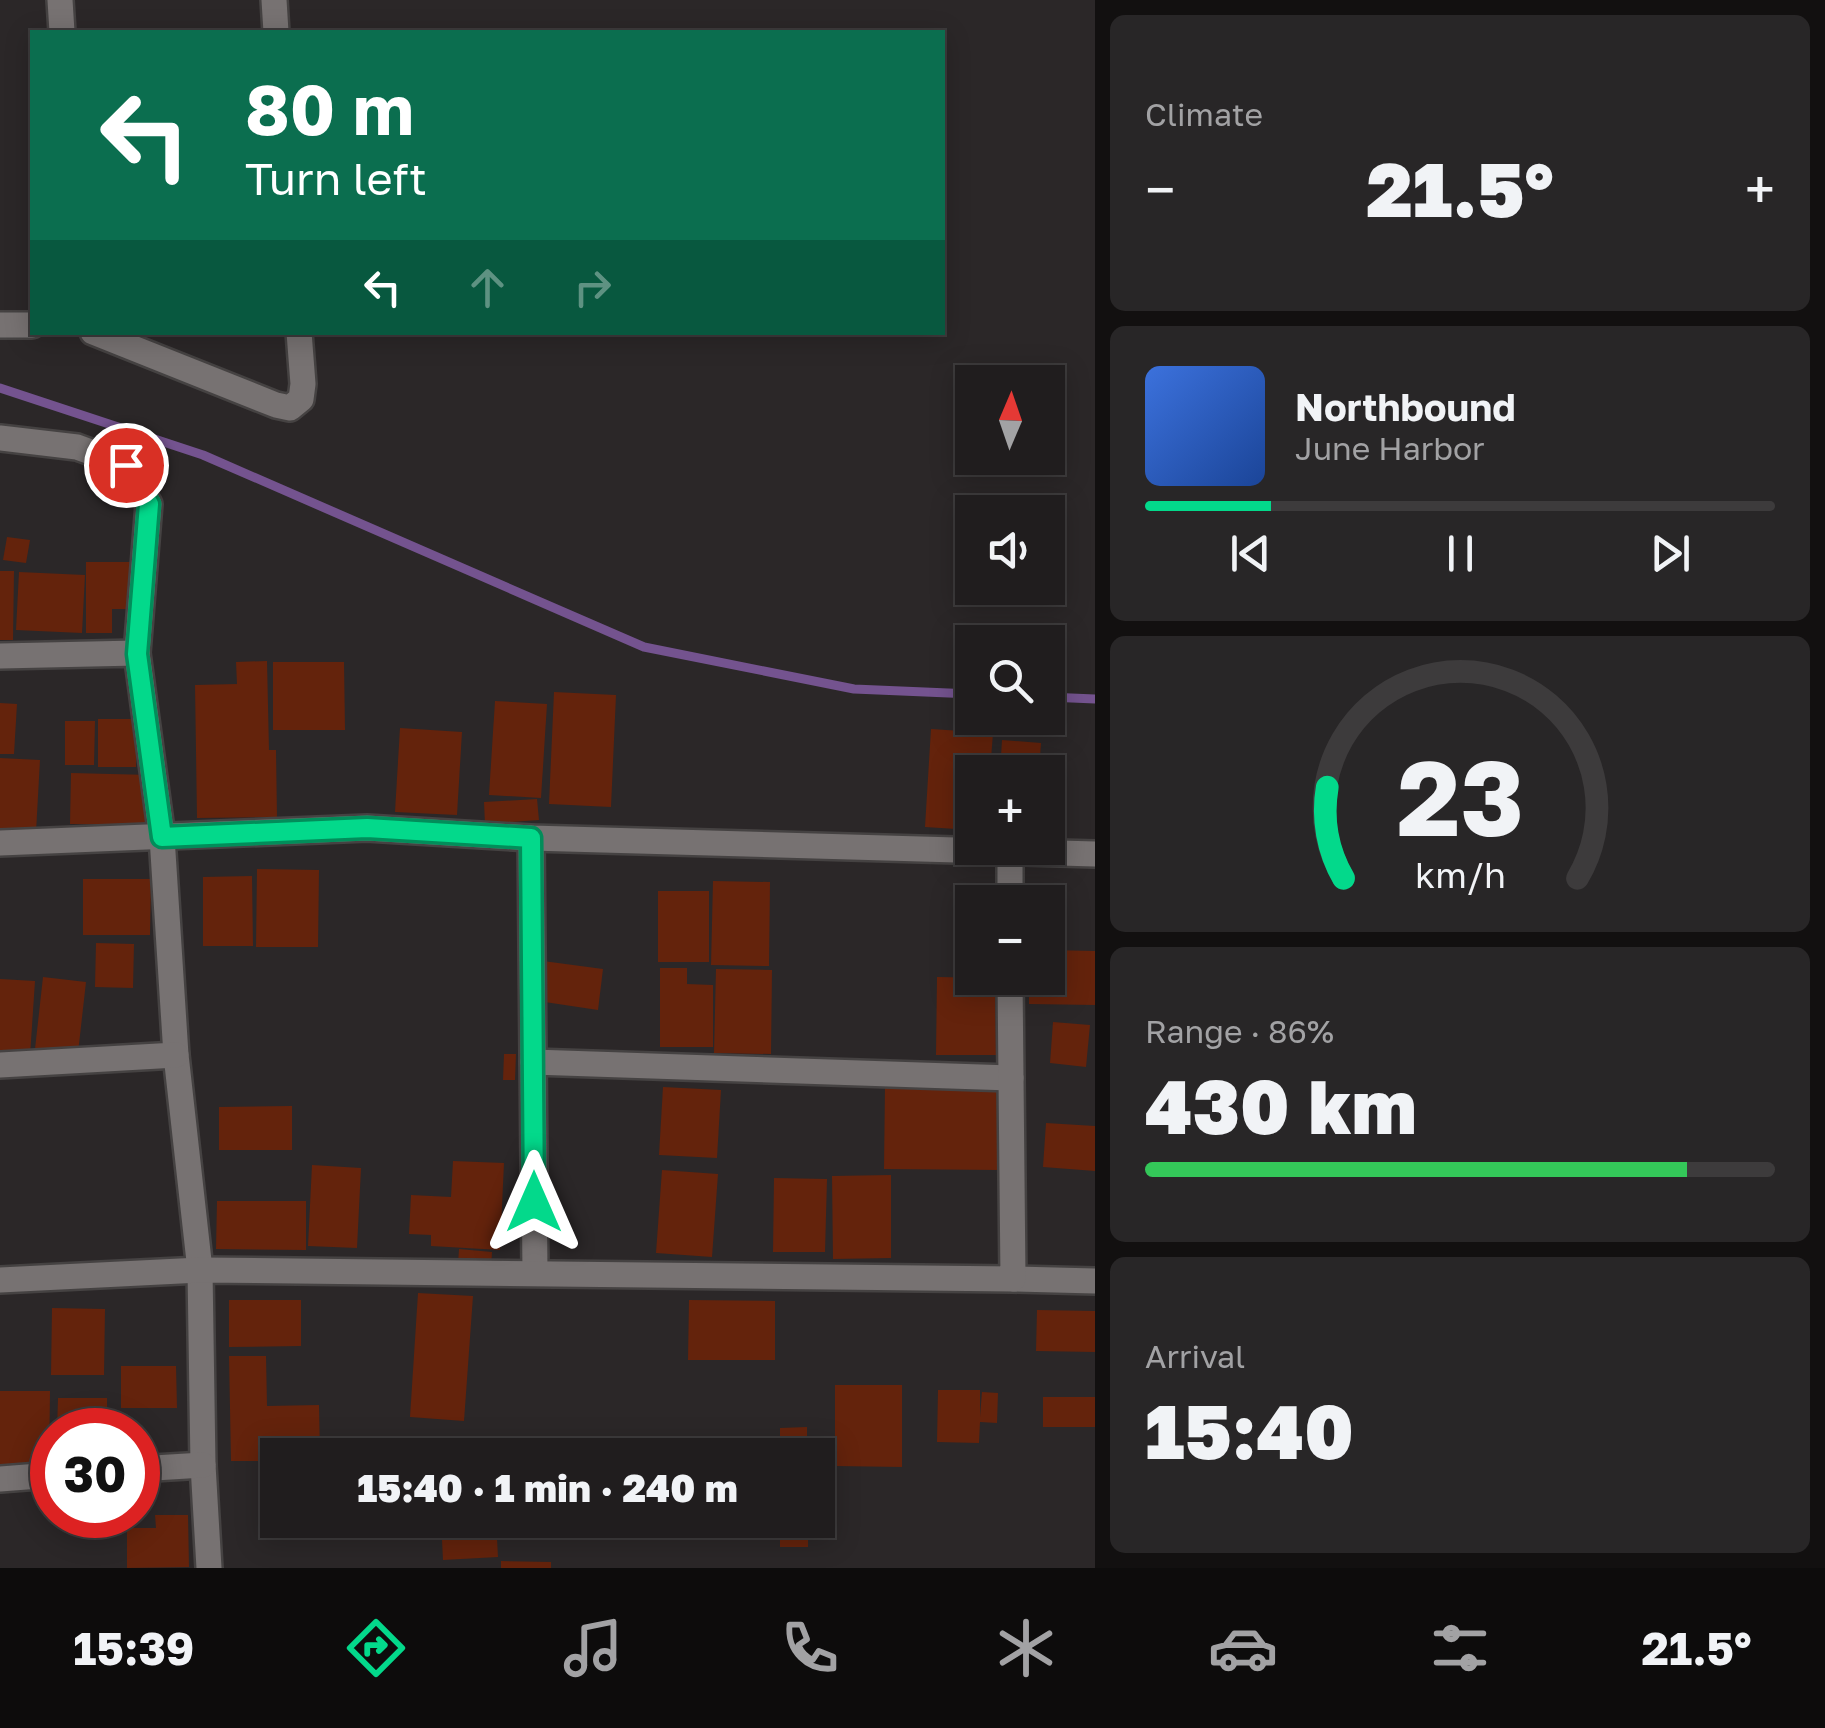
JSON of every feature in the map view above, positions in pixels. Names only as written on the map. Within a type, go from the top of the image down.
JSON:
[{"type":"street","points":[[60,0],[62,30]]},
{"type":"street","points":[[274,0],[276,30]]},
{"type":"street","points":[[0,325],[30,326]]},
{"type":"street","points":[[101,335],[290,408],[301,399],[304,384],[299,335]]},
{"type":"street","points":[[0,438],[77,446],[126,465],[149,504],[137,654],[162,837],[176,1055],[200,1270],[209,1568]]},
{"type":"street","points":[[0,656],[137,654]]},
{"type":"street","points":[[0,843],[367,828],[531,838],[955,850]]},
{"type":"street","points":[[531,838],[534,1273]]},
{"type":"street","points":[[1065,853],[1095,854]]},
{"type":"street","points":[[1010,995],[1012,1279]]},
{"type":"street","points":[[0,1064],[176,1055]]},
{"type":"street","points":[[533,1062],[1011,1078]]},
{"type":"street","points":[[0,1280],[200,1270],[1095,1281]]},
{"type":"street","points":[[160,1468],[203,1465]]},
{"type":"street","points":[[0,1479],[30,1477]]},
{"type":"building","points":[[7,537],[30,540],[26,563],[3,560]]},
{"type":"building","points":[[86,562],[136,562],[136,609],[112,609],[112,633],[86,633]]},
{"type":"building","points":[[0,571],[14,571],[13,640],[0,640]]},
{"type":"building","points":[[19,572],[85,575],[82,633],[16,630]]},
{"type":"building","points":[[267,661],[269,750],[276,750],[277,817],[197,818],[195,685],[237,684],[236,662]]},
{"type":"building","points":[[273,662],[344,662],[345,730],[273,730]]},
{"type":"building","points":[[554,692],[616,695],[611,807],[549,804]]},
{"type":"building","points":[[495,701],[547,704],[541,798],[489,795]]},
{"type":"building","points":[[0,703],[17,704],[14,754],[0,754]]},
{"type":"building","points":[[98,719],[136,719],[136,767],[98,767]]},
{"type":"building","points":[[65,721],[95,721],[94,765],[65,765]]},
{"type":"building","points":[[400,728],[462,732],[457,815],[395,812]]},
{"type":"building","points":[[931,729],[955,731],[955,735],[993,735],[991,755],[955,755],[955,829],[925,827]]},
{"type":"building","points":[[1002,740],[1041,743],[1040,755],[1001,755]]},
{"type":"building","points":[[0,758],[40,760],[36,832],[0,830]]},
{"type":"building","points":[[71,773],[151,775],[150,825],[70,824]]},
{"type":"building","points":[[537,799],[539,820],[485,824],[484,802]]},
{"type":"building","points":[[257,869],[319,870],[318,947],[256,947]]},
{"type":"building","points":[[252,876],[253,946],[203,946],[203,877]]},
{"type":"building","points":[[83,879],[151,879],[150,935],[83,935]]},
{"type":"building","points":[[713,881],[770,882],[769,966],[711,965]]},
{"type":"building","points":[[658,891],[709,891],[709,962],[658,962]]},
{"type":"building","points":[[96,943],[134,944],[133,988],[95,987]]},
{"type":"building","points":[[1065,950],[1095,951],[1095,1005],[1029,1004],[1029,995],[1065,995]]},
{"type":"building","points":[[543,961],[603,969],[598,1010],[538,1001]]},
{"type":"building","points":[[660,968],[687,968],[687,984],[713,985],[713,1047],[660,1047]]},
{"type":"building","points":[[716,969],[772,970],[771,1054],[714,1053]]},
{"type":"building","points":[[43,977],[86,982],[78,1053],[35,1049]]},
{"type":"building","points":[[937,977],[955,977],[955,995],[995,995],[996,1055],[936,1055]]},
{"type":"building","points":[[0,979],[35,981],[30,1056],[0,1054]]},
{"type":"building","points":[[1053,1022],[1090,1025],[1086,1067],[1050,1063]]},
{"type":"building","points":[[504,1054],[516,1054],[515,1080],[503,1080]]},
{"type":"building","points":[[885,1086],[1000,1087],[999,1170],[884,1169]]},
{"type":"building","points":[[663,1087],[721,1090],[717,1158],[659,1155]]},
{"type":"building","points":[[292,1106],[292,1150],[219,1150],[219,1107]]},
{"type":"building","points":[[1046,1123],[1095,1126],[1095,1171],[1043,1167]]},
{"type":"building","points":[[453,1161],[504,1163],[500,1250],[431,1246],[431,1235],[409,1234],[411,1195],[451,1197]]},
{"type":"building","points":[[312,1165],[361,1168],[357,1248],[308,1246]]},
{"type":"building","points":[[662,1170],[718,1174],[712,1257],[656,1253]]},
{"type":"building","points":[[891,1175],[891,1258],[833,1259],[832,1176]]},
{"type":"building","points":[[774,1178],[827,1179],[825,1252],[773,1252]]},
{"type":"building","points":[[217,1201],[306,1201],[306,1250],[216,1249]]},
{"type":"building","points":[[459,1249],[492,1252],[491,1267],[458,1264]]},
{"type":"building","points":[[418,1293],[473,1296],[464,1421],[410,1417]]},
{"type":"building","points":[[229,1300],[301,1300],[301,1346],[229,1347]]},
{"type":"building","points":[[689,1300],[775,1301],[775,1360],[688,1360]]},
{"type":"building","points":[[52,1308],[105,1309],[104,1375],[51,1375]]},
{"type":"building","points":[[1037,1310],[1095,1311],[1095,1352],[1036,1351]]},
{"type":"building","points":[[229,1356],[266,1356],[267,1406],[319,1405],[320,1438],[260,1438],[260,1461],[231,1461]]},
{"type":"building","points":[[121,1366],[176,1366],[177,1408],[121,1408]]},
{"type":"building","points":[[835,1385],[902,1385],[902,1467],[835,1466]]},
{"type":"building","points":[[938,1390],[980,1390],[980,1417],[982,1392],[998,1393],[997,1423],[980,1422],[979,1443],[937,1442]]},
{"type":"building","points":[[0,1391],[50,1391],[50,1408],[30,1408],[30,1469],[0,1469]]},
{"type":"building","points":[[1043,1397],[1095,1397],[1095,1427],[1043,1427]]},
{"type":"building","points":[[58,1398],[107,1398],[107,1408],[58,1408]]},
{"type":"building","points":[[807,1427],[807,1438],[780,1438],[780,1428]]},
{"type":"building","points":[[160,1515],[188,1515],[189,1567],[127,1568],[127,1538],[160,1538]]},
{"type":"building","points":[[442,1538],[497,1538],[498,1557],[443,1560]]},
{"type":"building","points":[[780,1538],[808,1538],[808,1547],[780,1547]]},
{"type":"building","points":[[501,1561],[551,1562],[551,1568],[501,1568]]},
{"type":"waterway","points":[[0,388],[203,455],[644,647],[854,689],[955,693]]},
{"type":"waterway","points":[[1065,698],[1095,699]]},
{"type":"route","points":[[126,465],[149,504],[137,654],[162,837],[367,828],[531,838],[534,1202]]}]
